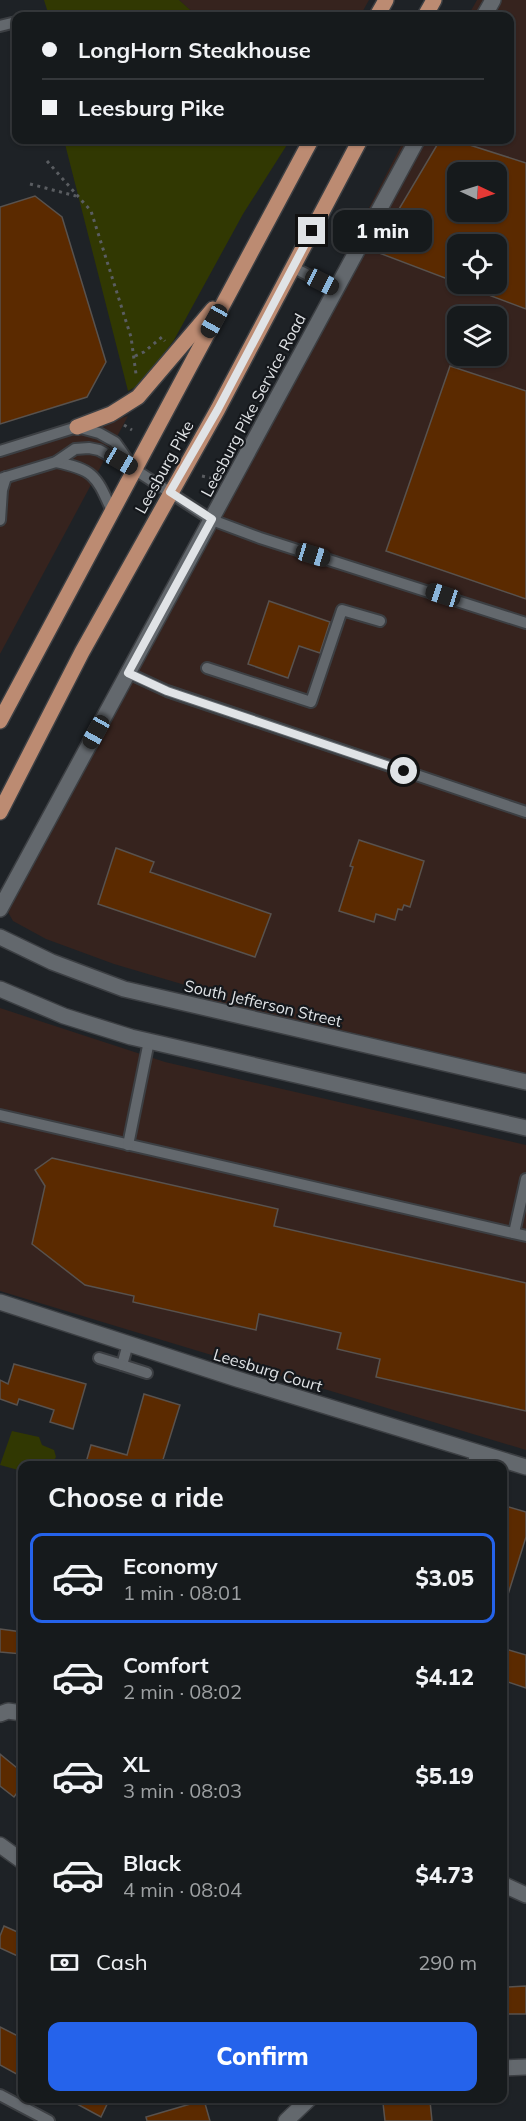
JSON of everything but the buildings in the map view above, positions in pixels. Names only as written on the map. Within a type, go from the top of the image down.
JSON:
[{"type":"main road","name":"Leesburg Pike","points":[[0,721],[309,144]]},
{"type":"main road","name":"Leesburg Pike","points":[[0,812],[82,652],[218,409],[358,144]]},
{"type":"main road","points":[[77,427],[111,414],[138,397],[235,283]]},
{"type":"street","name":"Leesburg Pike Service Road","points":[[0,909],[415,144]]},
{"type":"street","name":"South Jefferson Street","points":[[0,937],[52,962],[124,989],[526,1082]]},
{"type":"street","points":[[0,989],[64,1016],[149,1041],[526,1128]]},
{"type":"street","name":"Leesburg Court","points":[[0,1302],[128,1344],[235,1385],[413,1438],[474,1459]]},
{"type":"street","name":"Leesburg Court","points":[[507,1464],[526,1467]]},
{"type":"street","points":[[0,1714],[8,1711],[18,1712]]},
{"type":"street","points":[[0,1845],[18,1858]]},
{"type":"street","points":[[507,1886],[526,1896]]},
{"type":"street","points":[[507,2068],[526,2067]]},
{"type":"street","points":[[286,2121],[305,2103]]},
{"type":"lane","points":[[292,267],[336,290]]},
{"type":"lane","points":[[0,451],[77,427],[99,432],[114,442],[134,469]]},
{"type":"lane","points":[[0,520],[3,478],[56,462],[75,449],[89,448],[105,452],[212,519],[260,538],[526,623]]},
{"type":"lane","points":[[56,462],[82,468],[93,476],[112,511]]},
{"type":"lane","points":[[207,668],[311,702],[342,610],[380,621]]},
{"type":"lane","points":[[128,673],[177,694],[526,812]]},
{"type":"lane","points":[[128,1145],[149,1041]]},
{"type":"lane","points":[[0,1115],[526,1236]]},
{"type":"lane","points":[[514,1233],[526,1179]]},
{"type":"lane","points":[[122,1365],[128,1344]]},
{"type":"lane","points":[[99,1358],[147,1373]]},
{"type":"lane","points":[[0,2095],[49,2121]]},
{"type":"path","points":[[47,161],[90,211],[131,337],[136,378]]},
{"type":"path","points":[[30,184],[78,197]]},
{"type":"path","points":[[135,357],[162,337],[166,342]]},
{"type":"path","points":[[124,425],[132,430]]},
{"type":"path","points":[[202,476],[219,481]]},
{"type":"shaded area","points":[[179,0],[369,0],[362,12],[192,12]]},
{"type":"shaded area","points":[[477,0],[526,0],[526,1078],[234,1013],[185,985],[114,964],[46,939],[13,921],[8,912],[280,395],[348,260],[343,258],[402,144],[514,144],[514,12],[470,12]]},
{"type":"shaded area","points":[[128,416],[0,654],[0,455]]},
{"type":"shaded area","points":[[0,1008],[165,1062],[526,1145],[526,1450],[0,1291]]},
{"type":"green space","points":[[44,0],[179,0],[192,12],[48,12]]},
{"type":"green space","points":[[65,144],[287,144],[243,214],[174,340],[146,377],[128,391]]},
{"type":"green space","points":[[12,1431],[39,1437],[42,1445],[54,1450],[56,1457],[54,1461],[18,1461],[18,1470],[0,1465]]},
{"type":"route","points":[[312,231],[218,409],[170,492],[212,519],[128,673],[167,691],[404,771]]}]
